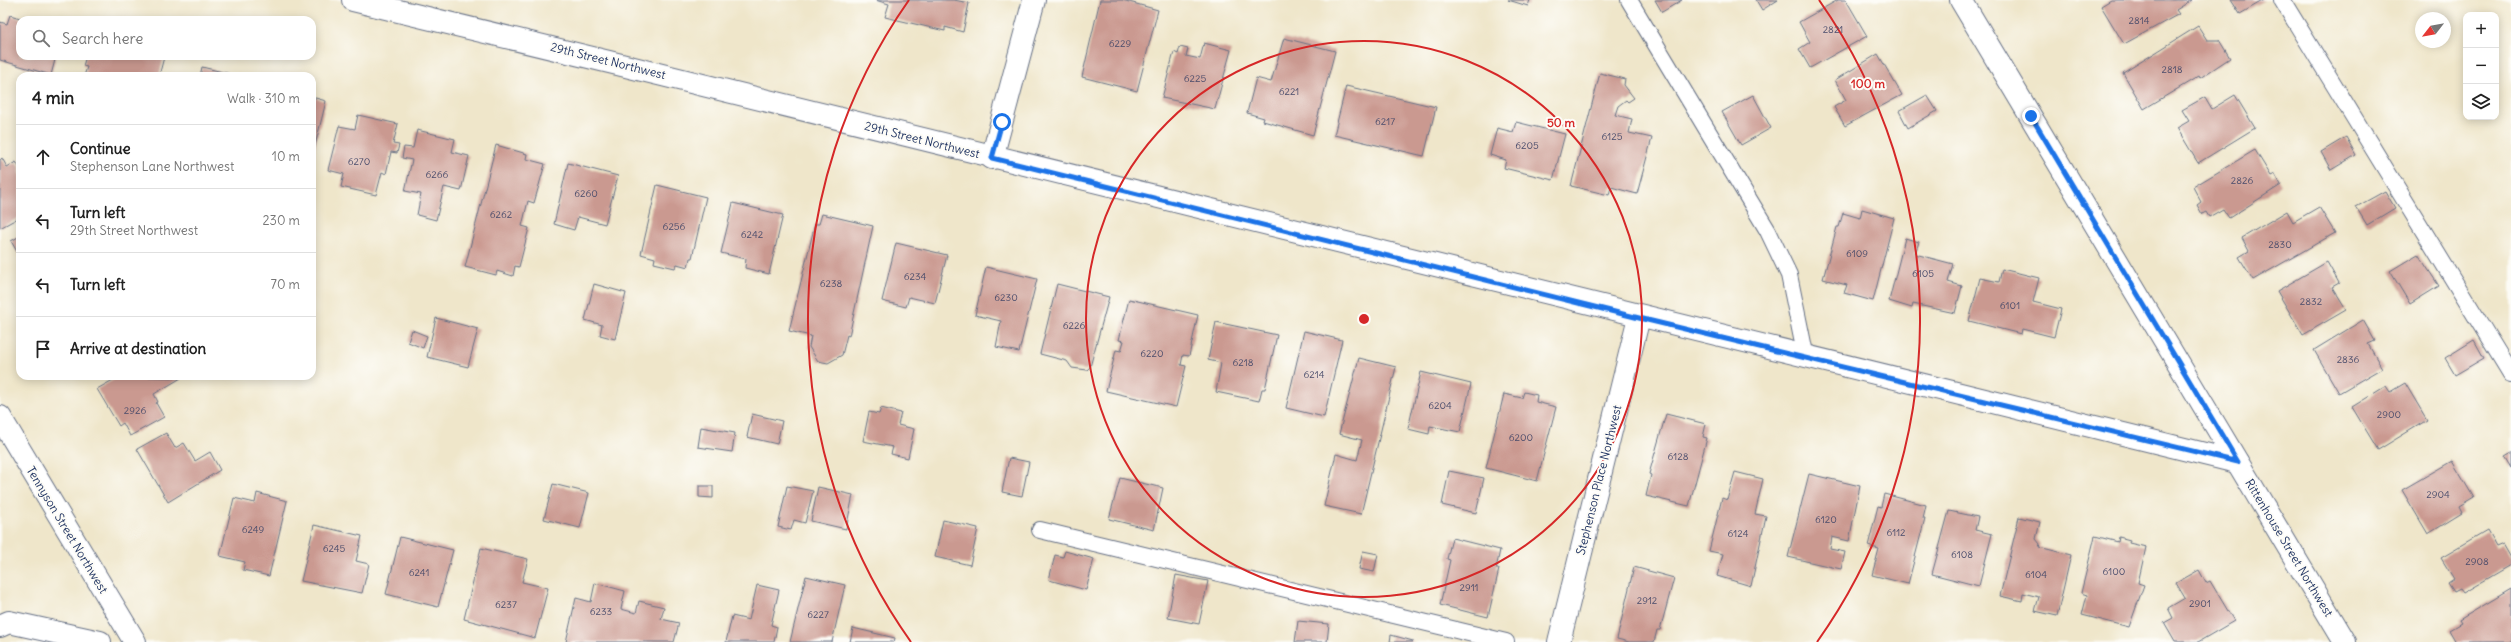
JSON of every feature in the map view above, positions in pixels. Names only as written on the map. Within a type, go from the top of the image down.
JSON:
[{"type":"street","name":"29th Street Northwest","points":[[353,0],[673,77],[992,158],[1639,318],[2238,462]]},
{"type":"street","points":[[992,158],[1034,0]]},
{"type":"street","name":"Rittenhouse Street Northwest","points":[[1961,0],[2345,642]]},
{"type":"street","name":"Stephenson Place Northwest","points":[[1559,642],[1639,318]]},
{"type":"street","name":"Tennyson Street Northwest","points":[[0,417],[135,642]]},
{"type":"street","points":[[0,626],[9,622],[100,642]]},
{"type":"lane","points":[[1629,0],[1768,231],[1789,275],[1806,358]]},
{"type":"lane","points":[[2282,0],[2511,374]]},
{"type":"lane","points":[[1040,530],[1506,642]]},
{"type":"building","points":[[875,0],[954,0],[969,3],[963,32],[945,27],[945,31],[885,17],[889,4]]},
{"type":"building","points":[[1100,0],[1122,0],[1158,10],[1137,91],[1082,77]]},
{"type":"building","points":[[1508,0],[1530,0],[1528,6]]},
{"type":"building","points":[[1655,0],[1682,0],[1662,12]]},
{"type":"building","points":[[1756,0],[1778,0],[1762,10]]},
{"type":"building","points":[[1838,0],[1846,0],[1867,36],[1810,68],[1799,49],[1810,42],[1799,22]]},
{"type":"building","points":[[2111,0],[2192,0],[2176,10],[2179,14],[2124,44],[2101,6]]},
{"type":"building","points":[[2231,0],[2264,0],[2240,14]]},
{"type":"building","points":[[10,15],[16,17],[16,60],[55,60],[52,72],[41,72],[0,60],[0,22],[7,24]]},
{"type":"building","points":[[2198,26],[2207,40],[2219,40],[2230,58],[2200,78],[2199,76],[2144,109],[2123,73]]},
{"type":"building","points":[[1284,38],[1335,51],[1313,135],[1263,121],[1264,118],[1247,113],[1256,78],[1271,82]]},
{"type":"building","points":[[1204,43],[1231,50],[1215,109],[1162,98],[1174,52],[1178,54],[1180,47],[1188,49],[1186,56],[1200,59]]},
{"type":"building","points":[[1878,54],[1902,95],[1845,126],[1834,107],[1846,100],[1835,80]]},
{"type":"building","points":[[85,60],[163,60],[160,72],[85,72],[87,67],[83,66]]},
{"type":"building","points":[[202,67],[223,72],[201,72]]},
{"type":"building","points":[[1600,73],[1625,79],[1624,85],[1634,98],[1628,102],[1626,100],[1618,106],[1615,115],[1632,119],[1629,133],[1652,138],[1637,194],[1611,187],[1609,195],[1571,186]]},
{"type":"building","points":[[1346,86],[1436,107],[1424,156],[1334,135]]},
{"type":"building","points":[[1753,95],[1771,128],[1741,145],[1722,112]]},
{"type":"building","points":[[1927,95],[1937,111],[1908,128],[1899,111]]},
{"type":"building","points":[[2235,95],[2255,128],[2198,163],[2177,128],[2189,121],[2182,110],[2205,97],[2212,109]]},
{"type":"building","points":[[316,98],[326,101],[316,142]]},
{"type":"building","points":[[358,115],[398,124],[393,144],[399,145],[397,153],[391,152],[386,174],[382,172],[376,195],[341,187],[344,174],[328,170],[339,126],[355,129]]},
{"type":"building","points":[[1516,122],[1565,134],[1553,180],[1504,168],[1506,160],[1490,155],[1497,128],[1513,132]]},
{"type":"building","points":[[417,130],[455,139],[452,152],[469,156],[461,191],[444,187],[436,220],[417,215],[421,194],[405,191],[412,160],[402,158],[404,147],[413,148]]},
{"type":"building","points":[[2346,137],[2356,155],[2331,170],[2321,152]]},
{"type":"building","points":[[496,145],[527,154],[526,159],[545,164],[534,203],[528,201],[522,226],[529,228],[519,267],[515,266],[513,276],[497,271],[496,275],[465,267]]},
{"type":"building","points":[[2255,150],[2271,176],[2275,174],[2281,185],[2229,218],[2223,209],[2209,217],[2206,212],[2202,214],[2197,205],[2201,202],[2193,187]]},
{"type":"building","points":[[2,158],[7,167],[16,162],[16,219],[0,228],[0,160]]},
{"type":"building","points":[[568,163],[618,176],[605,224],[578,217],[574,230],[554,224]]},
{"type":"building","points":[[657,185],[706,197],[692,258],[690,258],[688,267],[677,264],[675,268],[654,263],[655,258],[641,254]]},
{"type":"building","points":[[2385,191],[2395,208],[2367,225],[2356,207]]},
{"type":"building","points":[[733,203],[783,215],[769,274],[745,268],[746,259],[721,253]]},
{"type":"building","points":[[2319,207],[2335,233],[2253,280],[2239,257],[2249,251],[2242,238],[2287,211],[2293,222]]},
{"type":"building","points":[[1862,209],[1894,218],[1873,301],[1844,293],[1847,285],[1823,279],[1837,227],[1839,227],[1843,213],[1860,218]]},
{"type":"building","points":[[822,214],[873,226],[849,336],[847,335],[842,355],[828,363],[818,361],[809,347],[811,336],[789,331],[815,224],[819,224]]},
{"type":"building","points":[[16,238],[16,250],[11,241]]},
{"type":"building","points":[[1905,238],[1919,242],[1915,254],[1953,264],[1948,282],[1962,286],[1955,313],[1913,304],[1912,308],[1889,301]]},
{"type":"building","points":[[896,243],[947,255],[935,303],[909,297],[906,307],[882,301]]},
{"type":"building","points":[[2418,254],[2439,286],[2410,304],[2390,271]]},
{"type":"building","points":[[2327,262],[2339,283],[2332,287],[2346,310],[2303,335],[2277,291]]},
{"type":"building","points":[[986,267],[1037,279],[1019,352],[996,347],[1001,321],[975,315]]},
{"type":"building","points":[[2002,269],[2039,278],[2033,302],[2061,309],[2054,337],[2022,329],[2021,334],[1969,321],[1980,278],[1999,282]]},
{"type":"building","points":[[594,284],[626,293],[615,339],[600,335],[602,325],[585,320]]},
{"type":"building","points":[[1057,284],[1109,297],[1090,367],[1087,370],[1072,368],[1067,361],[1040,354]]},
{"type":"building","points":[[1129,299],[1198,315],[1189,356],[1183,355],[1181,365],[1186,366],[1176,407],[1106,391],[1116,350],[1121,351],[1124,341],[1119,340]]},
{"type":"building","points":[[436,318],[478,329],[468,367],[427,357]]},
{"type":"building","points":[[2363,320],[2375,341],[2368,344],[2382,368],[2339,393],[2314,350]]},
{"type":"building","points":[[1216,322],[1277,335],[1265,389],[1262,389],[1259,401],[1216,392],[1221,363],[1208,360]]},
{"type":"building","points":[[412,330],[427,336],[423,348],[408,342]]},
{"type":"building","points":[[1304,331],[1342,340],[1324,417],[1286,408]]},
{"type":"building","points":[[2474,340],[2484,358],[2455,375],[2445,358]]},
{"type":"building","points":[[1359,358],[1396,367],[1361,514],[1324,506],[1336,454],[1357,460],[1362,440],[1339,434]]},
{"type":"building","points":[[1421,372],[1471,384],[1460,432],[1430,426],[1429,434],[1408,429]]},
{"type":"building","points":[[113,380],[178,380],[154,394],[158,402],[156,403],[164,417],[130,436],[123,423],[119,426],[97,389]]},
{"type":"building","points":[[2405,383],[2427,420],[2378,450],[2352,407],[2386,386],[2390,392]]},
{"type":"building","points":[[1524,392],[1537,395],[1536,402],[1556,407],[1537,481],[1486,468],[1504,394],[1522,398]]},
{"type":"building","points":[[881,408],[901,413],[898,425],[914,429],[908,458],[891,454],[893,447],[863,441],[869,412],[879,414]]},
{"type":"building","points":[[752,414],[782,421],[777,444],[747,437]]},
{"type":"building","points":[[1666,414],[1706,424],[1703,437],[1707,438],[1689,506],[1646,496],[1651,475],[1649,474]]},
{"type":"building","points":[[701,427],[735,433],[732,452],[698,447]]},
{"type":"building","points":[[166,433],[175,448],[184,443],[195,461],[210,452],[220,470],[168,502],[137,449]]},
{"type":"building","points":[[2511,453],[2511,469],[2504,457]]},
{"type":"building","points":[[1009,458],[1029,462],[1022,496],[1002,492]]},
{"type":"building","points":[[2452,461],[2474,498],[2459,507],[2462,513],[2428,534],[2402,490]]},
{"type":"building","points":[[1449,471],[1484,478],[1476,513],[1442,505]]},
{"type":"building","points":[[1735,472],[1763,479],[1755,514],[1766,516],[1751,586],[1717,576],[1723,554],[1709,551],[1722,498],[1727,500]]},
{"type":"building","points":[[1809,474],[1860,486],[1849,541],[1832,537],[1830,549],[1845,552],[1841,569],[1788,557]]},
{"type":"building","points":[[1120,478],[1163,488],[1154,530],[1109,519]]},
{"type":"building","points":[[553,484],[589,493],[580,528],[544,519]]},
{"type":"building","points":[[699,486],[713,486],[713,498],[699,497]]},
{"type":"building","points":[[787,486],[813,491],[805,523],[794,520],[791,530],[778,527]]},
{"type":"building","points":[[818,487],[853,495],[846,529],[811,521]]},
{"type":"building","points":[[257,493],[287,501],[269,576],[243,570],[245,562],[220,556],[234,498],[255,503]]},
{"type":"building","points":[[1884,494],[1926,505],[1923,518],[1925,518],[1908,584],[1872,575],[1879,549],[1868,546],[1878,506],[1881,507]]},
{"type":"building","points":[[1949,511],[1978,517],[1975,530],[1992,534],[1979,586],[1932,574]]},
{"type":"building","points":[[2019,517],[2040,522],[2036,539],[2040,544],[2039,547],[2071,555],[2057,616],[2035,611],[2039,597],[2023,593],[2022,601],[2000,596]]},
{"type":"building","points":[[943,520],[978,528],[970,565],[935,557]]},
{"type":"building","points":[[314,525],[362,536],[356,561],[369,564],[362,593],[301,581]]},
{"type":"building","points":[[2487,531],[2496,547],[2503,544],[2511,558],[2511,565],[2463,593],[2460,589],[2454,592],[2448,583],[2454,579],[2441,558]]},
{"type":"building","points":[[2095,536],[2118,542],[2119,537],[2130,540],[2129,543],[2146,547],[2138,583],[2144,585],[2129,627],[2082,615],[2087,595],[2081,593]]},
{"type":"building","points":[[400,537],[453,550],[438,607],[386,594]]},
{"type":"building","points":[[1452,538],[1500,550],[1496,569],[1499,569],[1488,617],[1440,605],[1450,560],[1447,559]]},
{"type":"building","points":[[481,548],[528,559],[522,582],[548,588],[535,638],[464,619]]},
{"type":"building","points":[[1065,551],[1094,559],[1086,590],[1049,580],[1055,555],[1063,557]]},
{"type":"building","points":[[1363,551],[1378,554],[1374,572],[1359,569]]},
{"type":"building","points":[[1634,567],[1674,578],[1660,630],[1657,630],[1654,642],[1629,642],[1617,639]]},
{"type":"building","points":[[2199,570],[2206,583],[2210,581],[2234,621],[2198,642],[2175,642],[2164,623],[2173,618],[2168,608],[2185,598],[2176,583]]},
{"type":"building","points":[[1176,575],[1208,581],[1199,624],[1168,618]]},
{"type":"building","points":[[806,576],[845,585],[832,642],[790,642]]},
{"type":"building","points":[[595,583],[625,591],[621,609],[636,613],[639,601],[664,607],[661,619],[679,623],[674,642],[566,642],[576,598],[591,602]]},
{"type":"building","points":[[757,585],[779,590],[771,625],[777,627],[774,642],[726,642],[732,616],[749,620]]},
{"type":"building","points":[[2511,589],[2511,642],[2456,642],[2449,630],[2461,623],[2459,620]]},
{"type":"building","points":[[1298,621],[1329,624],[1327,642],[1295,642]]},
{"type":"building","points":[[853,628],[895,638],[894,642],[850,642]]},
{"type":"building","points":[[1391,635],[1413,641],[1413,642],[1390,642]]},
{"type":"route","points":[[1002,122],[992,158],[1639,318],[2238,462],[2031,116]]}]
